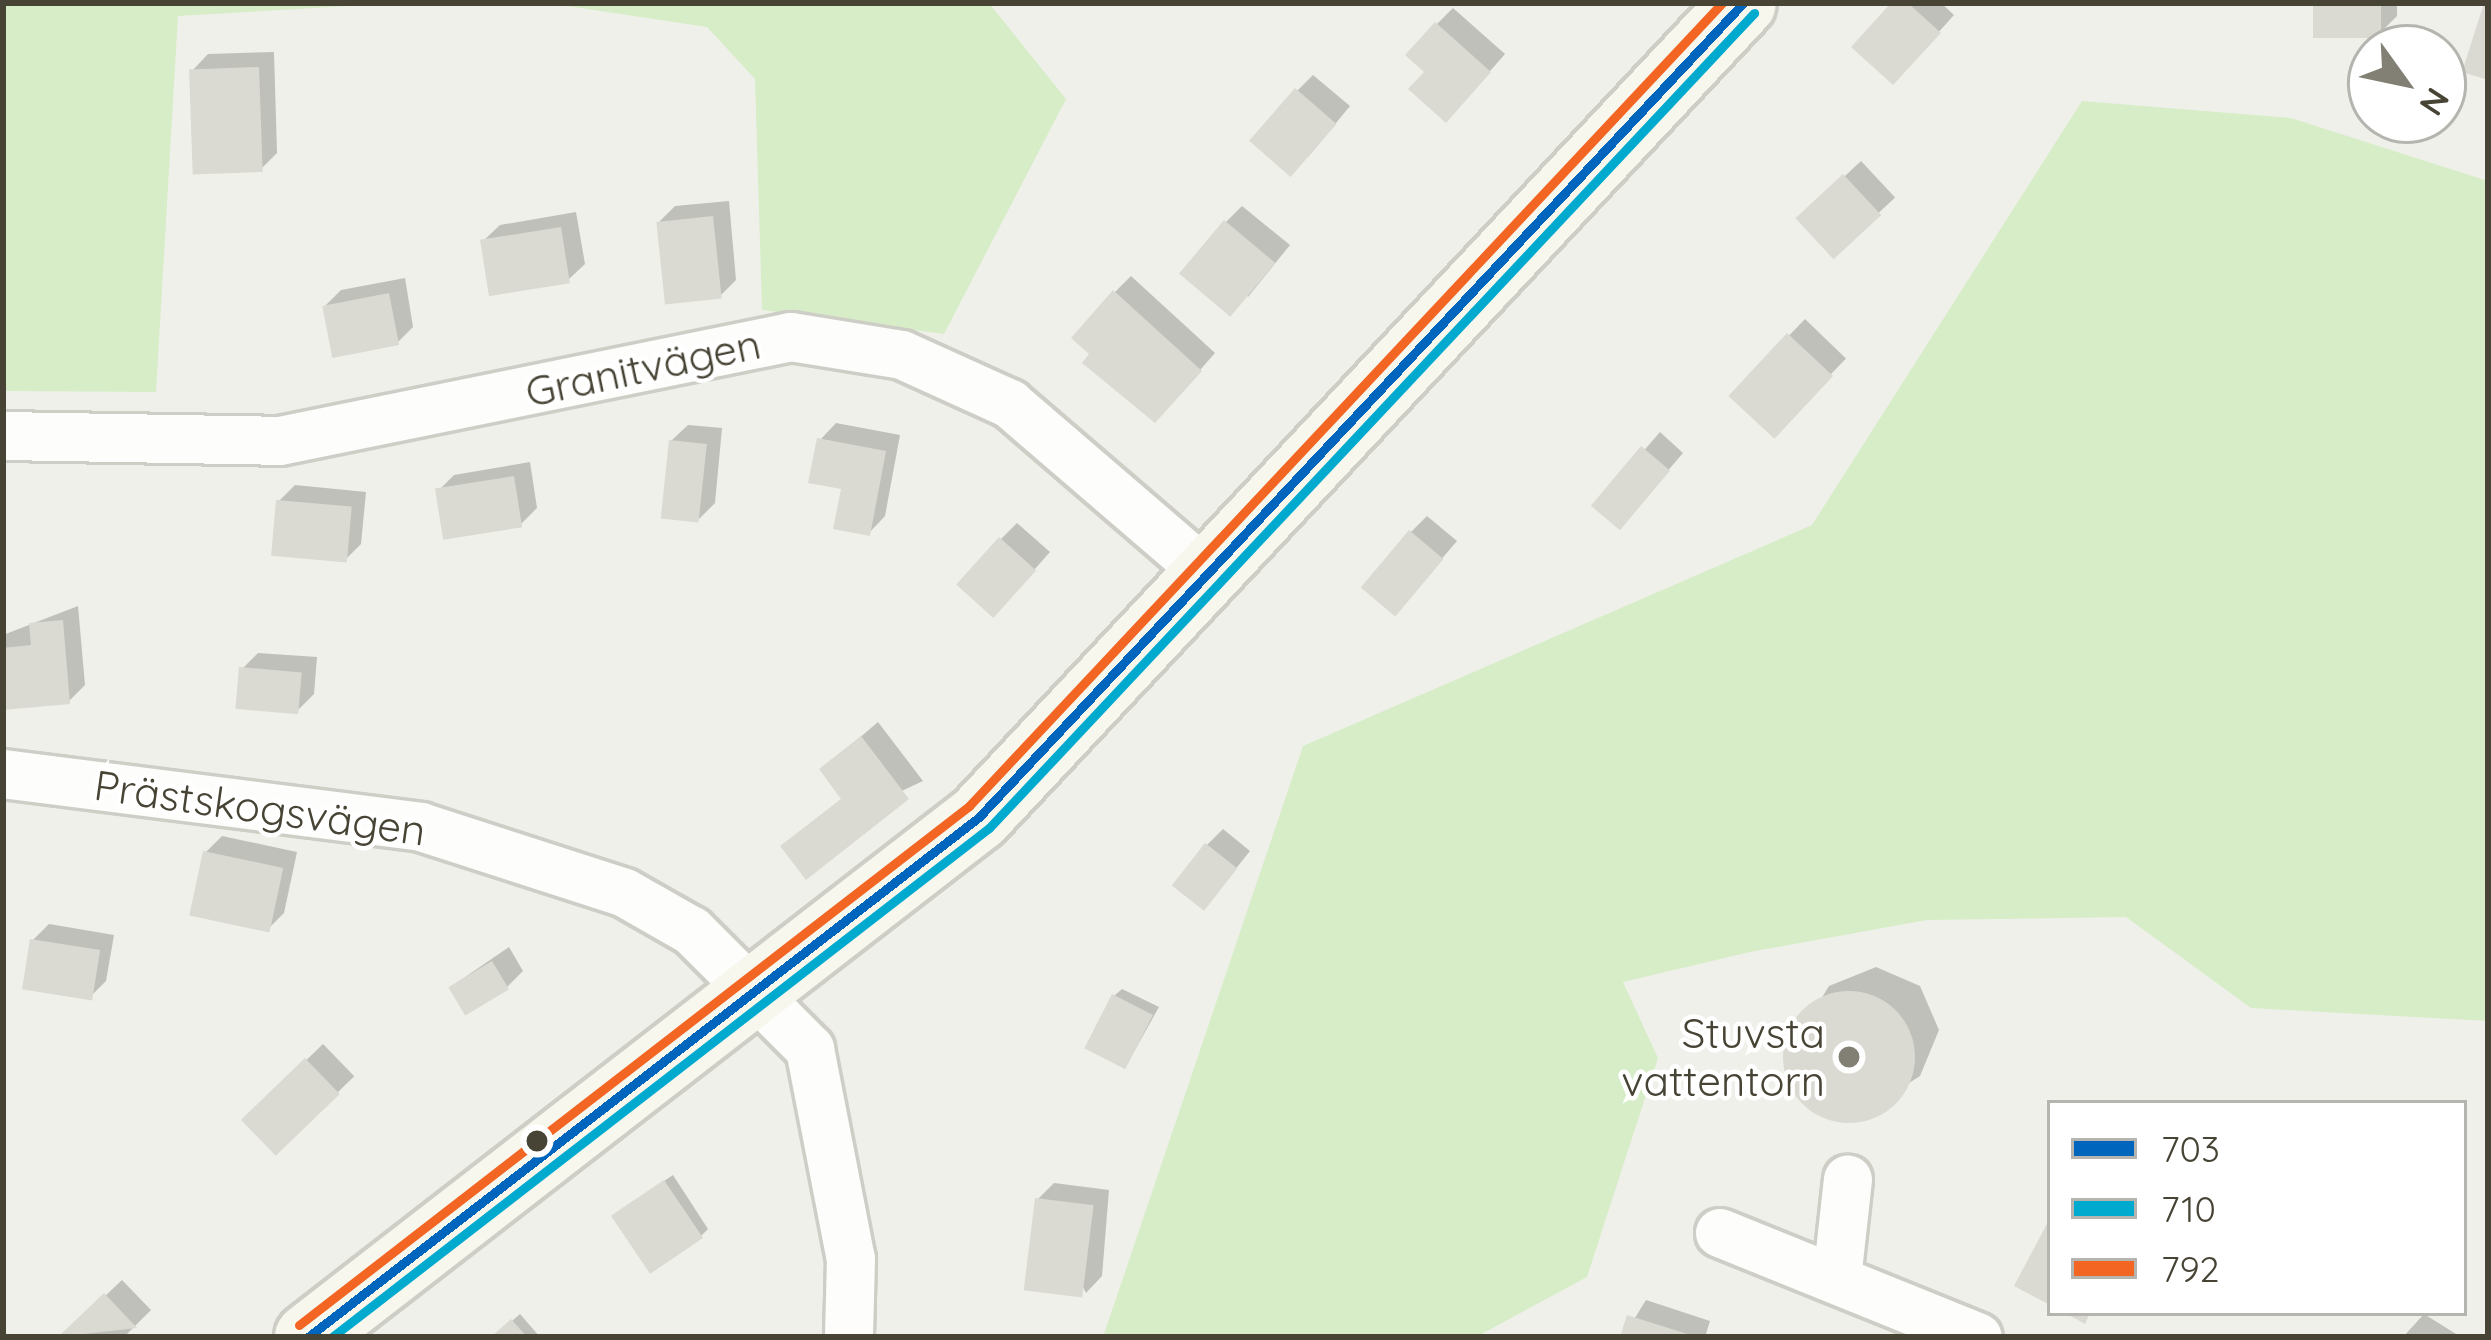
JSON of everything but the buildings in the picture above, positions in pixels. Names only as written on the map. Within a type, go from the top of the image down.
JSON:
[{"type":"street","points":[[308,1337],[761,996],[979,818],[1743,3]]},
{"type":"street","name":"Granitvägen","points":[[3,436],[280,441],[791,337],[902,355],[1010,404],[1210,576]]},
{"type":"street","name":"Prästskogsvägen","points":[[3,774],[421,827],[625,893],[692,931],[810,1049],[826,1100],[851,1259],[849,1337]]},
{"type":"street","points":[[1838,1280],[1848,1180]]},
{"type":"street","points":[[1720,1233],[1978,1337]]},
{"type":"green space","points":[[3,3],[400,3],[178,16],[156,392],[3,391]]},
{"type":"green space","points":[[547,3],[989,3],[1066,99],[944,334],[762,310],[755,79],[707,27]]},
{"type":"green space","points":[[2082,101],[2291,118],[2347,136],[2347,144],[2372,144],[2488,181],[2488,1021],[2251,1008],[2126,917],[1927,920],[1750,952],[1623,982],[1658,1058],[1587,1277],[1476,1337],[1103,1337],[1303,746],[1812,525]]},
{"type":"transit line","name":"792","points":[[299,1325],[969,806],[1722,3]]},
{"type":"transit line","name":"703","points":[[308,1337],[979,817],[1743,3]]},
{"type":"transit line","name":"710","points":[[332,1337],[989,828],[1754,13]]},
{"type":"place","name":"Stuvsta vattentorn","points":[[1849,1057]]}]
